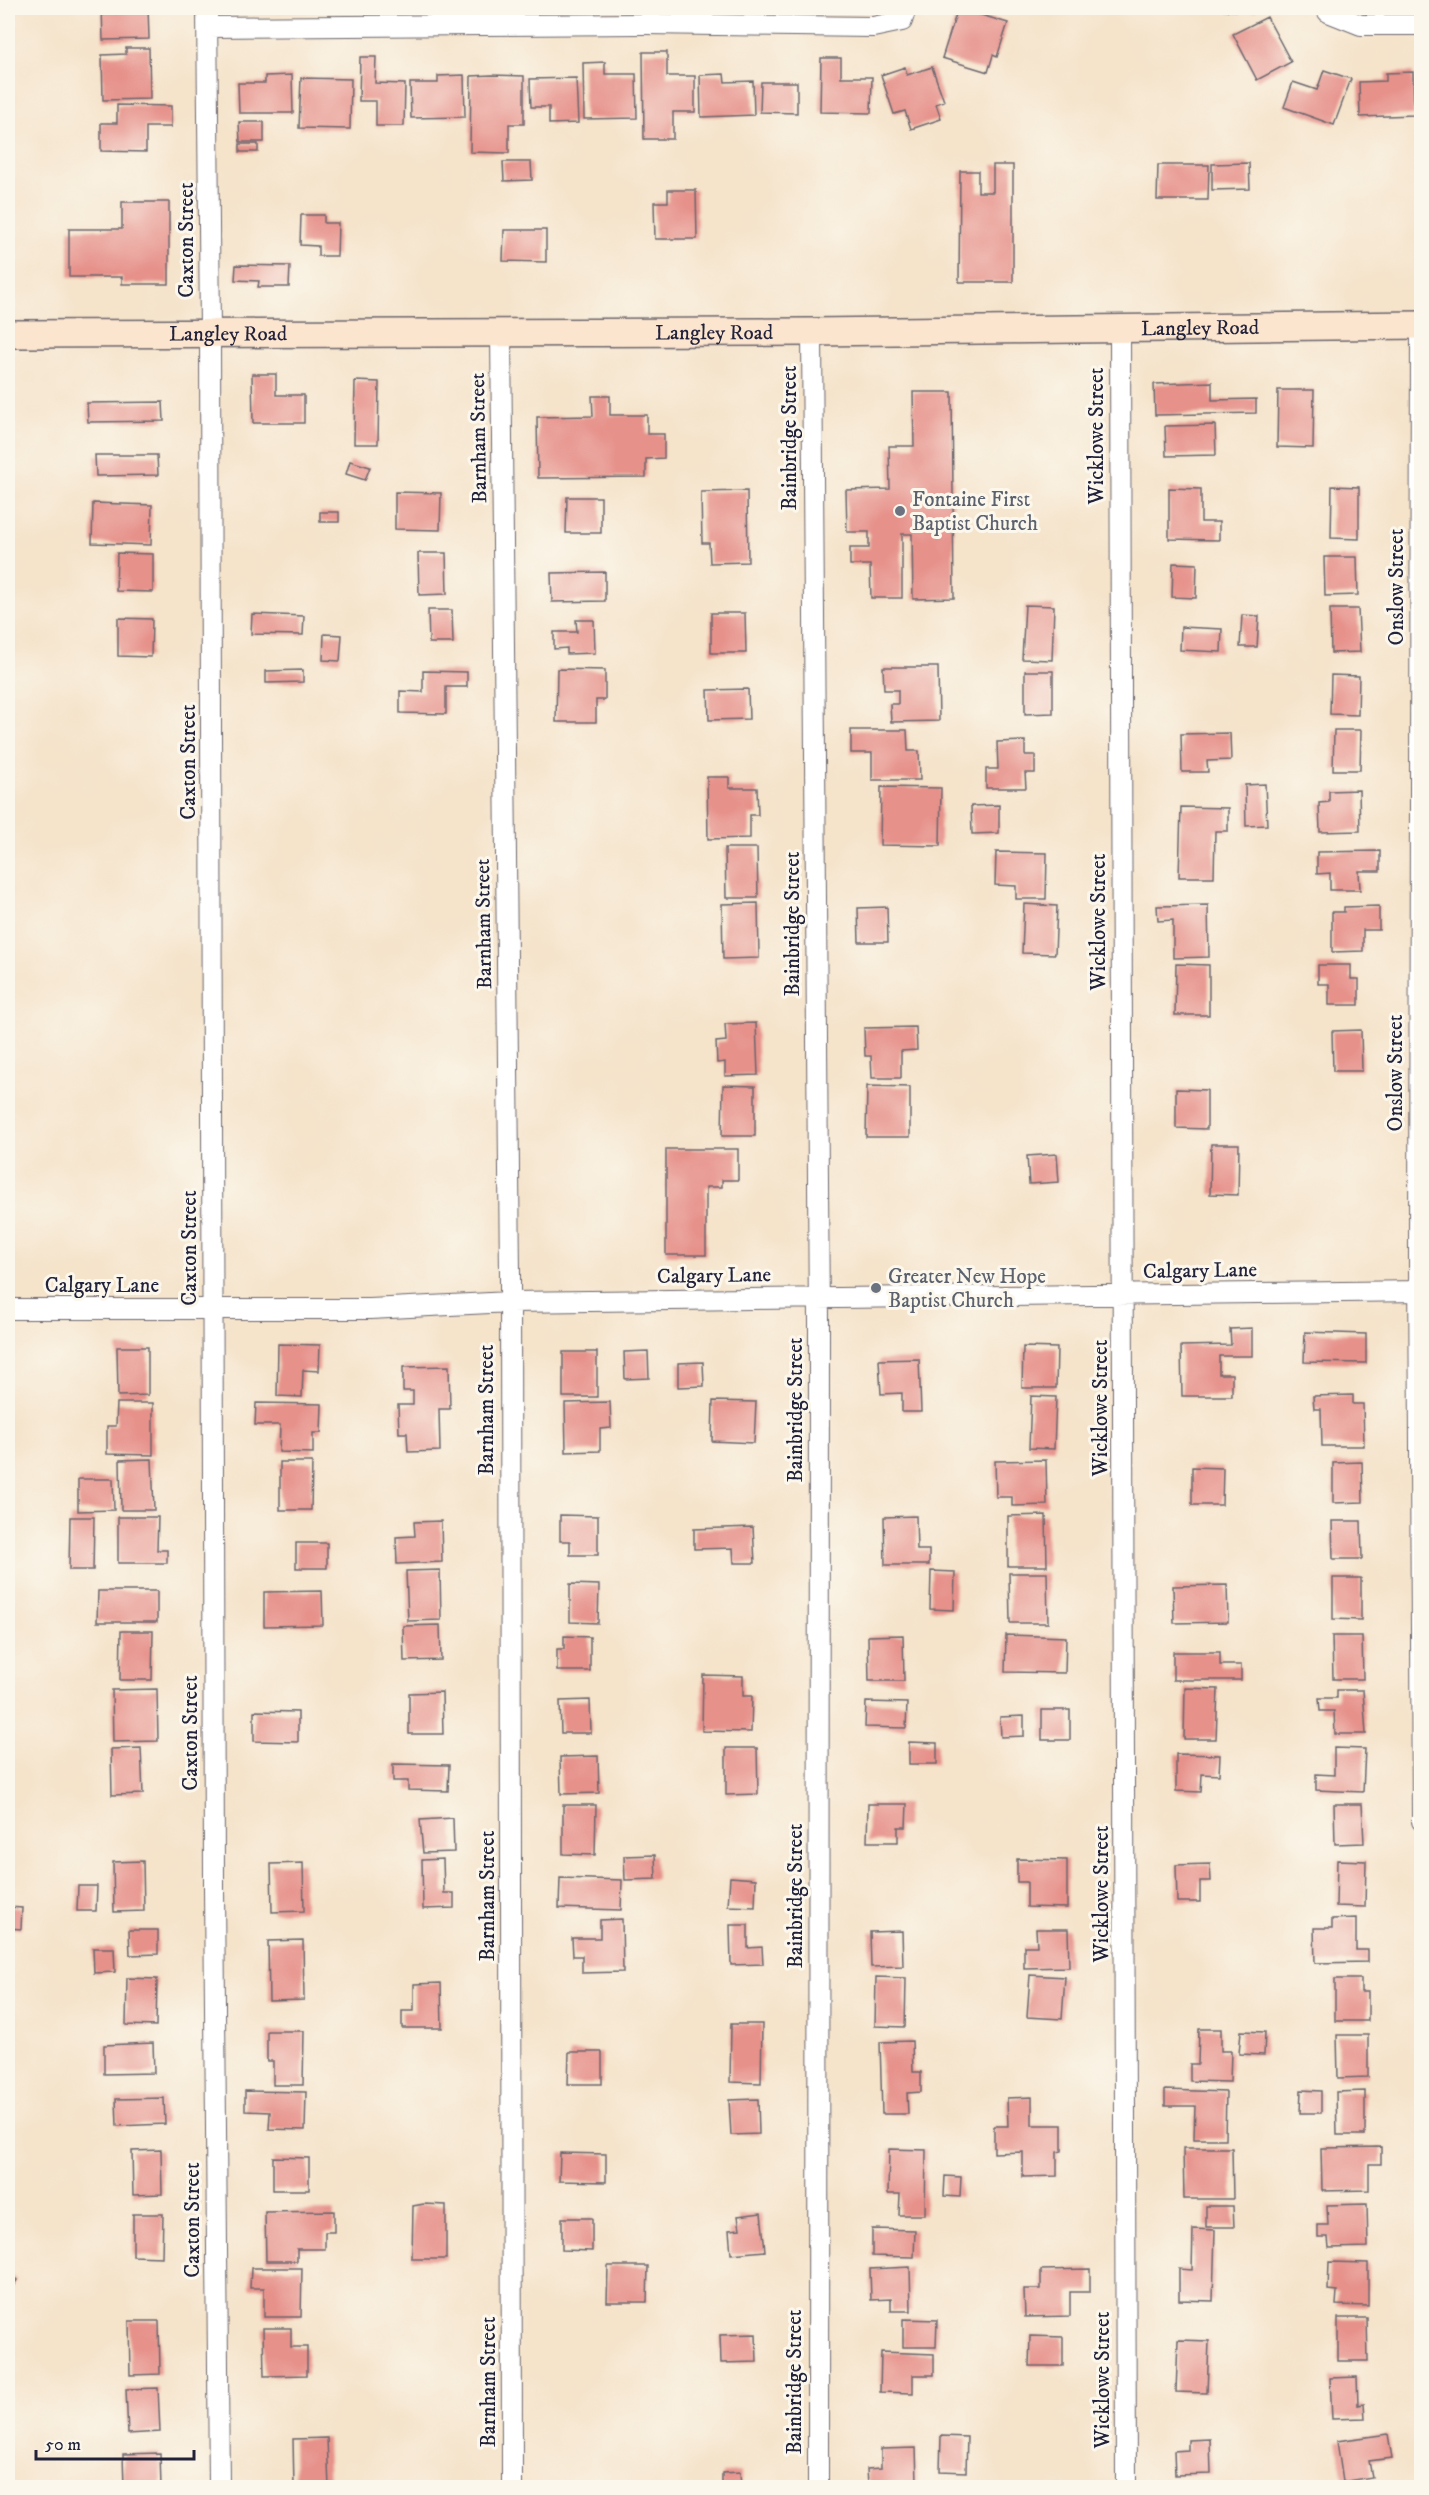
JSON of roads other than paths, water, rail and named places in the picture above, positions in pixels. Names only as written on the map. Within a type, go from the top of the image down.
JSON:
[{"type":"street","points":[[1327,10],[1362,25],[1422,24]]},
{"type":"street","points":[[208,17],[644,16],[873,27],[904,14]]},
{"type":"street","name":"Caxton Street","points":[[208,17],[214,1899],[219,2487]]},
{"type":"street","name":"Langley Road","points":[[8,334],[812,332],[1421,325]]},
{"type":"street","name":"Onslow Street","points":[[1421,325],[1422,1821]]},
{"type":"street","name":"Wicklowe Street","points":[[1120,328],[1126,2487]]},
{"type":"street","name":"Bainbridge Street","points":[[812,332],[819,1297],[818,2487]]},
{"type":"street","name":"Barnham Street","points":[[501,333],[510,1302],[513,2487]]},
{"type":"street","name":"Calgary Lane","points":[[8,1309],[370,1309],[510,1302],[1420,1291]]},
{"type":"place","name":"Fontaine First Baptist Church","points":[[900,511]]},
{"type":"place","name":"Greater New Hope Baptist Church","points":[[876,1288]]}]
